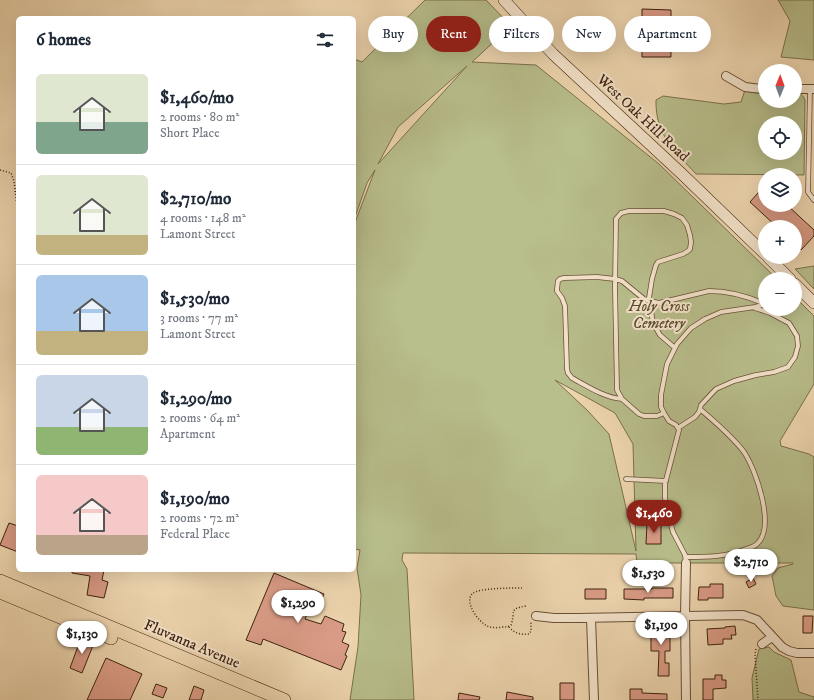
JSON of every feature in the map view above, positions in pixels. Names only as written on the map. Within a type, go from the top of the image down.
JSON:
[{"type":"main road","name":"West Oak Hill Road","points":[[504,0],[553,54],[758,247]]},
{"type":"main road","points":[[775,264],[783,272]]},
{"type":"main road","points":[[802,291],[814,303]]},
{"type":"main road","name":"Fluvanna Avenue","points":[[0,581],[284,700]]},
{"type":"main road","name":"Fluvanna Avenue","points":[[0,592],[263,700]]},
{"type":"street","points":[[726,76],[739,84],[758,88]]},
{"type":"street","points":[[686,560],[686,700]]},
{"type":"street","points":[[533,618],[743,614],[757,620],[782,648],[797,653],[814,654]]},
{"type":"street","points":[[591,618],[594,700]]},
{"type":"street","points":[[762,644],[772,637]]},
{"type":"lane","points":[[812,89],[808,192],[814,200]]},
{"type":"lane","points":[[664,413],[657,416],[644,416],[639,414],[622,399],[617,390],[615,279],[616,219],[621,213],[629,211],[664,211],[682,218],[687,225],[691,242],[690,249],[683,254],[658,262],[652,278],[649,298],[652,323],[660,335],[675,348]]},
{"type":"lane","points":[[622,399],[616,399],[609,396],[572,378],[568,373],[566,369],[565,306],[557,291],[558,281],[560,279],[597,277],[615,279],[622,281],[637,294],[650,301],[659,303],[709,291],[728,292],[758,301]]},
{"type":"lane","points":[[700,409],[744,452],[752,468],[760,491],[765,519],[764,530],[757,544],[737,553],[686,560],[673,532],[668,517],[665,498],[666,481],[679,430],[676,425],[669,421],[661,407],[661,395],[667,364],[677,344],[691,328],[705,318],[721,312],[758,306]]},
{"type":"lane","points":[[678,428],[695,417],[699,412],[701,405],[716,389],[734,381],[774,372],[788,367],[795,357],[798,346],[797,336],[789,323],[755,307]]},
{"type":"lane","points":[[626,479],[666,481]]},
{"type":"path","points":[[0,170],[10,173],[14,181],[16,198]]},
{"type":"path","points":[[522,588],[478,591],[472,594],[471,597],[470,603],[472,611],[487,626],[509,627],[524,635],[529,634],[533,618]]},
{"type":"path","points":[[509,627],[512,622],[514,609],[517,607],[526,606]]},
{"type":"path","points":[[758,700],[755,654],[756,650],[762,644]]},
{"type":"green space","name":"Holy Cross Cemetery","points":[[425,0],[486,0],[501,16],[489,16],[489,46],[472,62],[536,65],[659,164],[758,260],[758,264],[762,264],[770,272],[758,272],[758,316],[802,316],[802,304],[814,316],[814,384],[780,441],[781,446],[809,454],[814,457],[814,610],[783,606],[776,596],[772,576],[778,568],[793,563],[637,563],[636,554],[403,553],[402,560],[407,569],[414,700],[350,700],[358,647],[361,595],[357,568],[360,550],[356,549],[356,220],[375,170],[367,183],[356,214],[356,60],[362,62],[372,52],[418,52],[418,16],[409,16]],"holes":[[[467,66],[378,164],[398,127]],[[555,380],[615,413],[633,444],[636,551],[609,434],[588,411]]]},
{"type":"green space","points":[[778,0],[814,0],[814,60],[781,57],[790,21]]},
{"type":"green space","points":[[745,90],[758,93],[758,108],[802,108],[802,96],[805,100],[804,175],[802,175],[802,168],[758,168],[758,175],[696,174],[674,150],[663,133],[659,123],[656,100],[663,96],[724,104],[741,102]]},
{"type":"green space","points":[[814,266],[814,289],[802,276],[802,272],[798,272],[795,269]]},
{"type":"green space","points":[[769,647],[774,652],[791,660],[799,692],[814,697],[814,700],[753,700],[752,678],[759,649]]},
{"type":"building","points":[[642,9],[671,10],[671,16],[642,16]]},
{"type":"building","points":[[642,52],[671,52],[671,57],[642,57]]},
{"type":"building","points":[[758,193],[758,209],[750,202]]},
{"type":"building","points":[[761,212],[795,212],[814,230],[814,236],[802,249],[802,220],[769,220]]},
{"type":"building","points":[[9,523],[16,525],[16,551],[0,545]]},
{"type":"building","points":[[647,523],[661,524],[661,544],[646,544]]},
{"type":"building","points":[[104,572],[102,580],[108,582],[104,598],[87,595],[90,576],[72,573]]},
{"type":"building","points":[[274,573],[324,594],[320,603],[314,599],[305,619],[321,624],[325,616],[344,624],[342,631],[346,632],[342,642],[349,645],[345,655],[347,656],[341,670],[263,639],[261,645],[246,640]]},
{"type":"building","points":[[753,578],[756,584],[749,588],[746,582]]},
{"type":"building","points":[[710,584],[723,584],[723,598],[698,600],[699,587],[710,587]]},
{"type":"building","points":[[673,588],[673,598],[644,598],[644,600],[624,599],[624,589]]},
{"type":"building","points":[[585,589],[606,589],[606,599],[585,599]]},
{"type":"building","points":[[803,616],[813,616],[812,633],[803,633]]},
{"type":"building","points":[[648,626],[670,626],[670,651],[665,651],[665,663],[669,663],[669,676],[658,676],[659,651],[651,651],[651,635],[648,635]]},
{"type":"building","points":[[735,626],[736,635],[731,635],[732,639],[723,639],[723,644],[708,645],[707,629]]},
{"type":"building","points":[[81,638],[94,643],[82,673],[70,668]]},
{"type":"building","points":[[106,658],[142,674],[130,700],[87,700]]},
{"type":"building","points":[[715,675],[722,675],[722,680],[726,680],[726,688],[713,689],[713,700],[703,700],[703,679],[715,679]]},
{"type":"building","points":[[560,683],[574,683],[574,700],[560,700]]},
{"type":"building","points":[[156,684],[167,688],[163,698],[152,694]]},
{"type":"building","points":[[194,686],[204,690],[201,700],[189,700]]},
{"type":"building","points":[[630,689],[642,689],[642,693],[667,694],[667,700],[630,700]]},
{"type":"building","points":[[507,692],[533,697],[533,700],[506,700]]},
{"type":"building","points":[[459,693],[480,697],[479,700],[458,700]]}]
